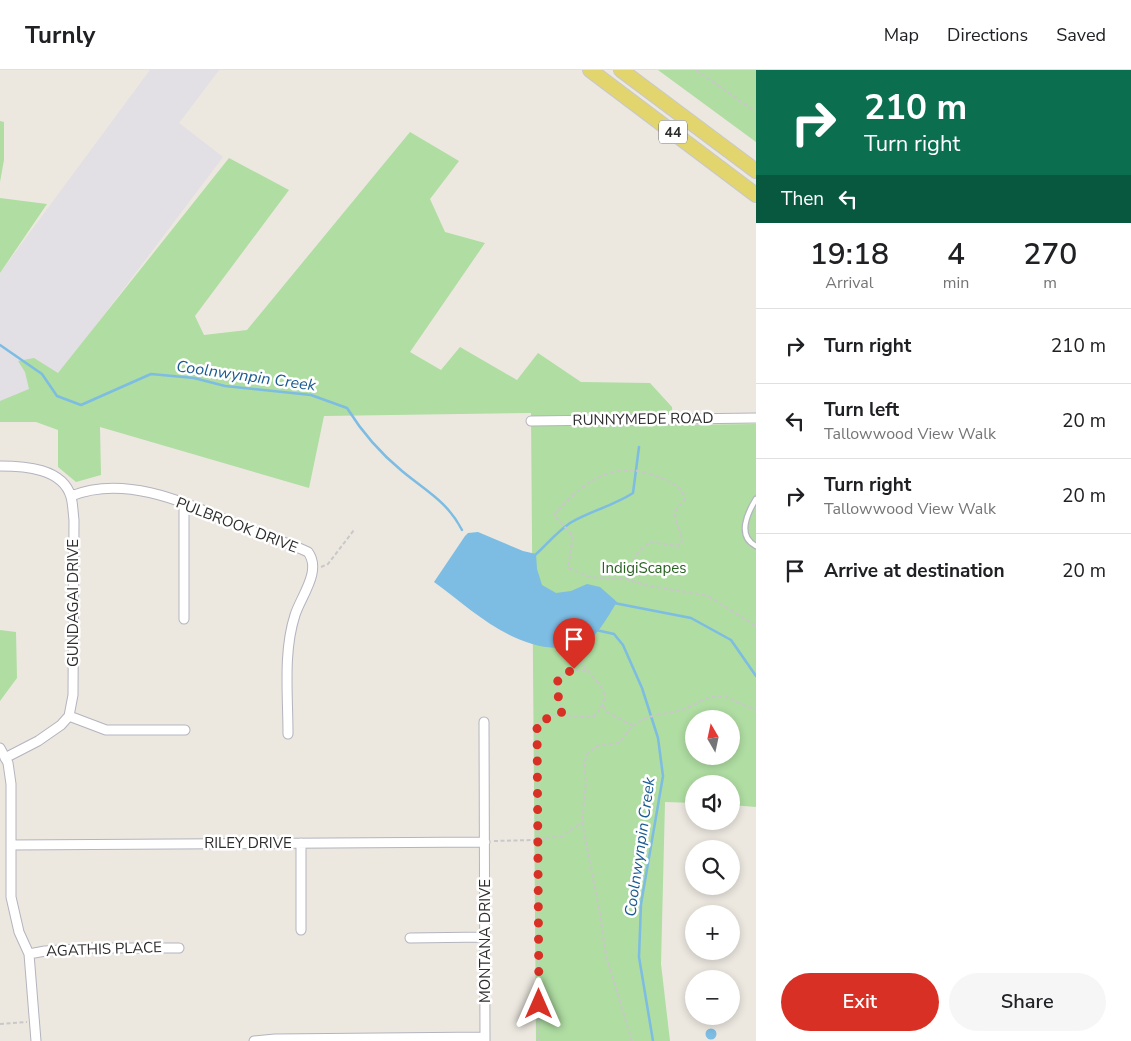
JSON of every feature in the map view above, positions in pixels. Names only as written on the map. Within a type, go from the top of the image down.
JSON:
[{"type":"main road","name":"44","points":[[590,70],[756,195]]},
{"type":"main road","name":"44","points":[[621,70],[756,171]]},
{"type":"street","name":"RUNNYMEDE ROAD","points":[[531,421],[756,418]]},
{"type":"street","points":[[0,466],[28,467],[53,476],[64,485],[71,496]]},
{"type":"street","name":"PULBROOK DRIVE","points":[[71,496],[104,486],[125,488],[184,503],[308,552],[313,559],[314,568]]},
{"type":"street","name":"GUNDAGAI DRIVE","points":[[69,716],[73,695],[74,619],[74,520],[71,496]]},
{"type":"street","points":[[184,503],[184,619]]},
{"type":"street","points":[[288,734],[288,648],[291,631],[314,568]]},
{"type":"street","points":[[5,758],[52,732],[69,716],[106,730],[185,730]]},
{"type":"street","name":"MONTANA DRIVE","points":[[484,722],[488,841],[485,1039]]},
{"type":"street","points":[[0,748],[5,758],[11,784],[11,897],[19,932],[29,954],[36,1041]]},
{"type":"street","name":"RILEY DRIVE","points":[[11,845],[488,841]]},
{"type":"street","points":[[301,843],[301,930]]},
{"type":"street","points":[[410,938],[486,937]]},
{"type":"street","name":"AGATHIS PLACE","points":[[29,954],[44,950],[93,948],[179,948]]},
{"type":"street","points":[[254,1041],[275,1039],[485,1039]]},
{"type":"lane","points":[[756,499],[746,516],[745,523],[748,538],[756,546]]},
{"type":"path","points":[[696,70],[756,112]]},
{"type":"path","points":[[626,578],[638,552],[650,542],[677,546],[683,542],[675,517],[678,506],[685,500],[684,493],[679,486],[670,481],[632,469],[604,474],[572,495],[554,515],[558,522],[571,532],[573,536],[573,548],[568,568],[590,577],[626,578],[645,585],[708,596],[756,626]]},
{"type":"path","points":[[314,568],[328,564],[354,530]]},
{"type":"path","points":[[572,650],[578,654],[587,670],[598,681],[605,696],[603,706],[593,717],[571,718],[562,712],[556,687],[559,677],[574,669],[579,671],[587,670]]},
{"type":"path","points":[[632,1041],[606,956],[582,822],[586,782],[584,764],[586,754],[597,746],[619,743],[633,726],[643,720],[720,696],[756,711]]},
{"type":"path","points":[[603,706],[607,712],[633,726]]},
{"type":"path","points":[[539,1041],[537,723],[562,712]]},
{"type":"path","points":[[488,841],[538,840],[562,836],[582,822]]},
{"type":"path","points":[[0,1024],[34,1022]]},
{"type":"shaded area","points":[[150,70],[219,70],[179,123],[223,157],[32,410],[0,410],[0,273]]},
{"type":"green space","points":[[658,70],[756,70],[756,142]]},
{"type":"green space","points":[[0,121],[4,122],[4,160],[0,182]]},
{"type":"green space","name":"IndigiScapes","points":[[410,132],[459,161],[430,199],[445,232],[485,243],[410,352],[441,370],[460,347],[517,380],[538,353],[581,382],[650,383],[672,407],[673,425],[756,424],[756,807],[740,806],[740,775],[685,775],[685,803],[665,802],[661,964],[670,1041],[536,1041],[531,413],[324,416],[309,488],[100,427],[101,475],[76,482],[58,467],[58,430],[36,422],[0,422],[0,401],[29,389],[25,372],[18,361],[34,358],[58,373],[229,158],[289,190],[195,316],[204,335],[247,330]]},
{"type":"green space","points":[[0,198],[47,204],[0,273]]},
{"type":"green space","points":[[0,630],[16,632],[17,678],[0,701]]},
{"type":"water","points":[[478,532],[523,551],[536,554],[537,569],[542,585],[556,593],[571,591],[587,584],[600,587],[617,602],[595,635],[583,645],[573,649],[539,646],[522,641],[476,614],[434,582],[465,536],[468,533]]},
{"type":"water","points":[[711,1028],[717,1034],[711,1040],[705,1034]]},
{"type":"waterway","name":"Coolnwynpin Creek","points":[[0,345],[42,374],[57,396],[81,405],[151,374],[194,378],[225,386],[311,395],[347,408],[365,434],[379,449],[402,471],[443,504],[450,511],[462,530]]},
{"type":"waterway","points":[[535,555],[570,523],[633,493],[639,447]]},
{"type":"waterway","name":"Coolnwynpin Creek","points":[[614,603],[691,618],[731,640],[756,676]]},
{"type":"waterway","name":"Coolnwynpin Creek","points":[[596,630],[614,634],[623,645],[642,688],[658,738],[663,776],[641,904],[639,957],[653,1041]]},
{"type":"route","points":[[539,1004],[537,723],[562,712],[556,687],[559,677],[565,671],[574,669]]}]
